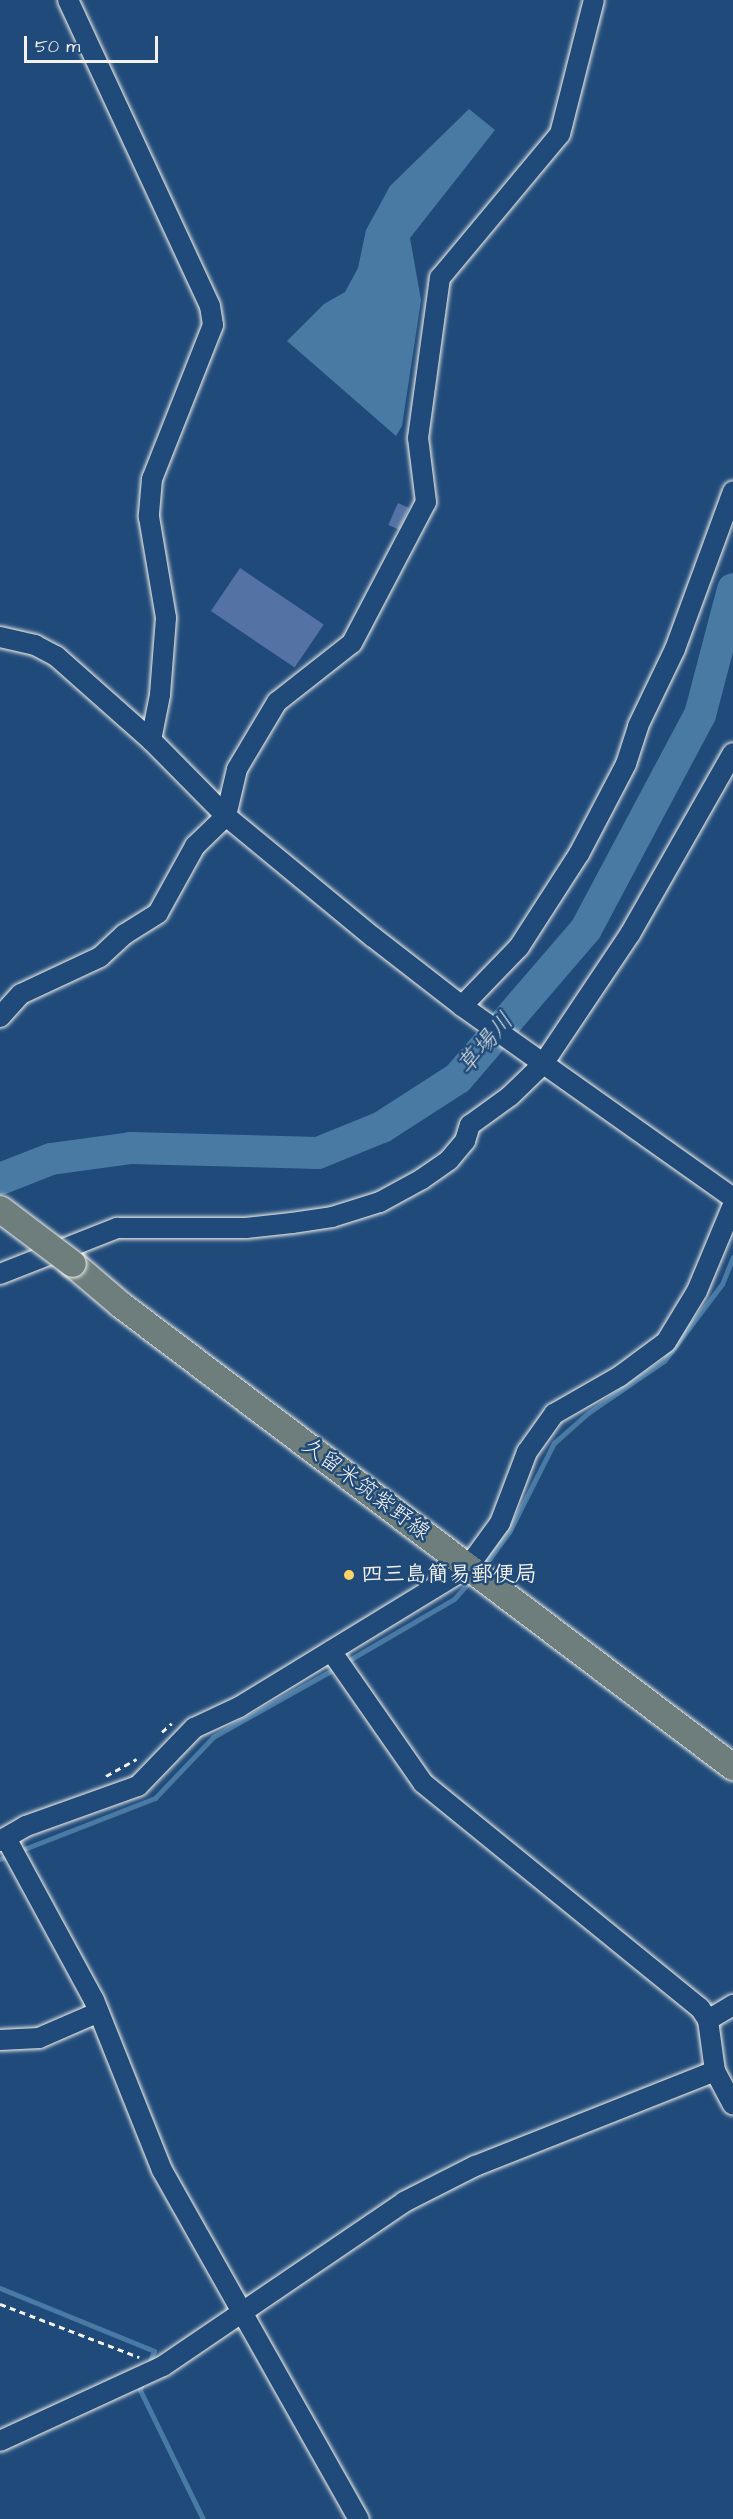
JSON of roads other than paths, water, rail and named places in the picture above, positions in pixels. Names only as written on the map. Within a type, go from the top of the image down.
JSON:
[{"type":"main road","name":"久留米筑紫野線","points":[[0,1209],[73,1264],[121,1305],[733,1767]]},
{"type":"street","points":[[68,0],[210,306],[213,325],[152,479],[149,516],[166,618],[160,695],[151,740]]},
{"type":"street","points":[[0,1017],[21,994],[100,957],[125,934],[158,913],[195,846],[225,816],[237,769],[278,702],[352,643],[409,540],[426,502],[418,438],[440,278],[560,134],[594,0]]},
{"type":"street","points":[[465,1008],[519,947],[579,854],[626,764],[638,726],[675,649],[733,491]]},
{"type":"street","points":[[0,637],[34,645],[56,656],[151,740],[225,816],[465,1008],[733,1198]]},
{"type":"street","points":[[0,1274],[117,1228],[280,1224],[332,1216],[380,1202],[449,1160],[465,1141],[470,1125],[539,1061],[630,934],[733,753]]},
{"type":"street","points":[[359,2519],[162,2170],[99,2013],[3,1840],[26,1826],[138,1786],[194,1728],[239,1707],[468,1567],[500,1523],[527,1452],[554,1414],[620,1376],[666,1342],[697,1291],[733,1205]]},
{"type":"street","points":[[331,1651],[423,1783],[700,2008],[708,2020],[715,2071],[733,2105]]},
{"type":"street","points":[[708,2020],[733,2005]]},
{"type":"street","points":[[0,2040],[39,2038],[99,2013]]},
{"type":"street","points":[[0,2441],[163,2366],[211,2337],[240,2311],[404,2202],[475,2166],[715,2071]]},
{"type":"water","points":[[469,109],[495,130],[410,238],[421,300],[402,426],[396,436],[287,341],[324,304],[345,292],[358,268],[366,230],[390,186]]},
{"type":"waterway","name":"草場川","points":[[0,1179],[51,1159],[131,1148],[318,1153],[382,1127],[458,1078],[586,929],[700,715],[733,589]]},
{"type":"waterway","points":[[482,1569],[509,1532],[554,1443],[588,1413],[664,1361],[722,1284],[733,1257]]},
{"type":"waterway","points":[[344,1663],[454,1599],[473,1578]]},
{"type":"waterway","points":[[19,1851],[155,1798],[213,1737],[336,1668]]},
{"type":"waterway","points":[[0,1859],[10,1855]]},
{"type":"waterway","points":[[0,2288],[154,2351],[148,2366]]},
{"type":"waterway","points":[[143,2380],[140,2390],[203,2519]]},
{"type":"place","name":"四三島簡易郵便局","points":[[349,1575]]}]
